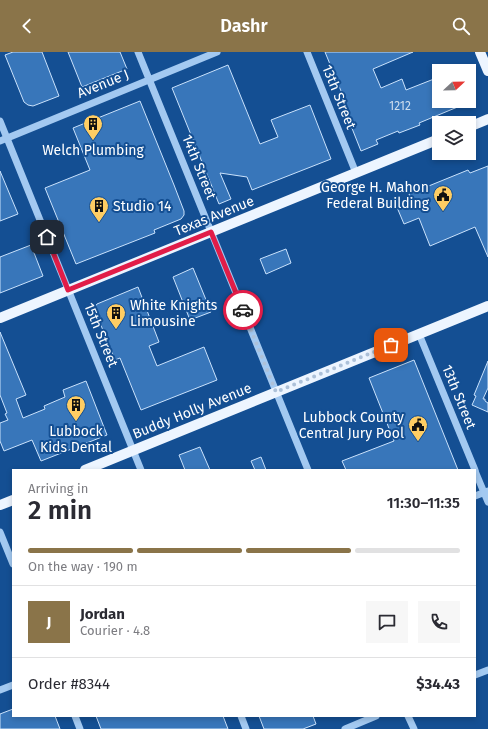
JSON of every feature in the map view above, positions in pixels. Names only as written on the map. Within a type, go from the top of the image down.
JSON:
[{"type":"main road","points":[[480,52],[488,71]]},
{"type":"main road","points":[[476,124],[488,120]]},
{"type":"main road","name":"Texas Avenue","points":[[0,318],[432,142]]},
{"type":"main road","name":"Buddy Holly Avenue","points":[[87,469],[488,306]]},
{"type":"main road","points":[[0,505],[12,500]]},
{"type":"street","name":"14th Street","points":[[138,52],[308,469]]},
{"type":"street","name":"Avenue J","points":[[3,139],[217,52]]},
{"type":"street","name":"13th Street","points":[[307,52],[356,173]]},
{"type":"street","name":"15th Street","points":[[0,121],[3,139],[68,290],[141,469]]},
{"type":"street","name":"13th Street","points":[[419,334],[475,469]]},
{"type":"street","name":"13th Street","points":[[476,472],[486,491],[488,502]]},
{"type":"street","points":[[476,496],[486,491]]},
{"type":"street","points":[[0,532],[12,562]]},
{"type":"street","points":[[476,675],[488,670]]},
{"type":"street","points":[[0,690],[12,685]]},
{"type":"street","points":[[75,717],[80,729]]},
{"type":"street","points":[[241,717],[246,729]]},
{"type":"street","points":[[345,729],[374,717]]},
{"type":"street","points":[[408,717],[414,729]]},
{"type":"building","points":[[13,52],[42,52],[59,96],[33,106],[24,102],[5,55]]},
{"type":"building","points":[[68,52],[120,52],[127,69],[82,87]]},
{"type":"building","points":[[325,52],[413,52],[373,69],[381,88],[402,79],[406,90],[432,80],[432,108],[455,108],[436,116],[432,116],[432,118],[419,123],[420,125],[399,133],[398,131],[376,140],[378,144],[361,151],[338,93],[341,91]]},
{"type":"building","points":[[228,65],[260,144],[278,137],[271,120],[310,105],[331,159],[252,190],[247,177],[220,173],[231,199],[219,204],[172,88]]},
{"type":"building","points":[[140,101],[174,185],[184,211],[184,215],[181,219],[154,230],[155,233],[76,264],[45,188],[90,170],[73,128]]},
{"type":"building","name":"George H. Mahon Federal Building","points":[[488,166],[488,257],[475,227],[430,246],[419,218],[404,224],[396,205],[411,199],[409,194],[468,170],[470,173]]},
{"type":"building","points":[[0,171],[18,214],[0,221]]},
{"type":"building","points":[[31,245],[43,276],[0,293],[0,257]]},
{"type":"building","points":[[286,249],[291,263],[266,274],[260,259]]},
{"type":"building","points":[[193,268],[211,312],[190,320],[173,277]]},
{"type":"building","points":[[138,287],[159,342],[149,346],[157,366],[204,347],[217,380],[141,410],[120,358],[115,360],[94,308],[97,304]]},
{"type":"building","points":[[0,332],[26,395],[16,399],[23,418],[45,409],[44,406],[65,397],[63,390],[86,381],[107,435],[41,461],[32,440],[4,451],[0,441],[0,423],[8,420],[0,395]]},
{"type":"building","points":[[414,360],[458,469],[346,469],[342,461],[394,441],[369,378]]},
{"type":"building","points":[[488,361],[488,388],[483,399],[485,399],[488,403],[488,412],[472,405],[476,396],[474,395]]},
{"type":"building","points":[[200,447],[210,469],[185,469],[179,455]]},
{"type":"building","points":[[261,457],[266,469],[255,469],[251,461]]},
{"type":"building","points":[[12,709],[12,717],[55,717],[60,729],[0,729],[0,714]]},
{"type":"building","points":[[96,717],[223,717],[228,729],[101,729]]},
{"type":"building","points":[[259,717],[313,717],[316,724],[303,729],[264,729]]},
{"type":"way so far","points":[[243,310],[276,392],[391,345]]},
{"type":"place","name":"Welch Plumbing","points":[[93,141]]},
{"type":"place","name":"George H. Mahon Federal Building","points":[[443,212]]},
{"type":"place","name":"Studio 14","points":[[99,223]]},
{"type":"place","name":"White Knights Limousine","points":[[116,330]]},
{"type":"place","name":"Lubbock Kids Dental","points":[[76,422]]},
{"type":"place","name":"Lubbock County Central Jury Pool","points":[[418,442]]},
{"type":"route","points":[[47,237],[68,290],[211,232],[243,310]]}]
